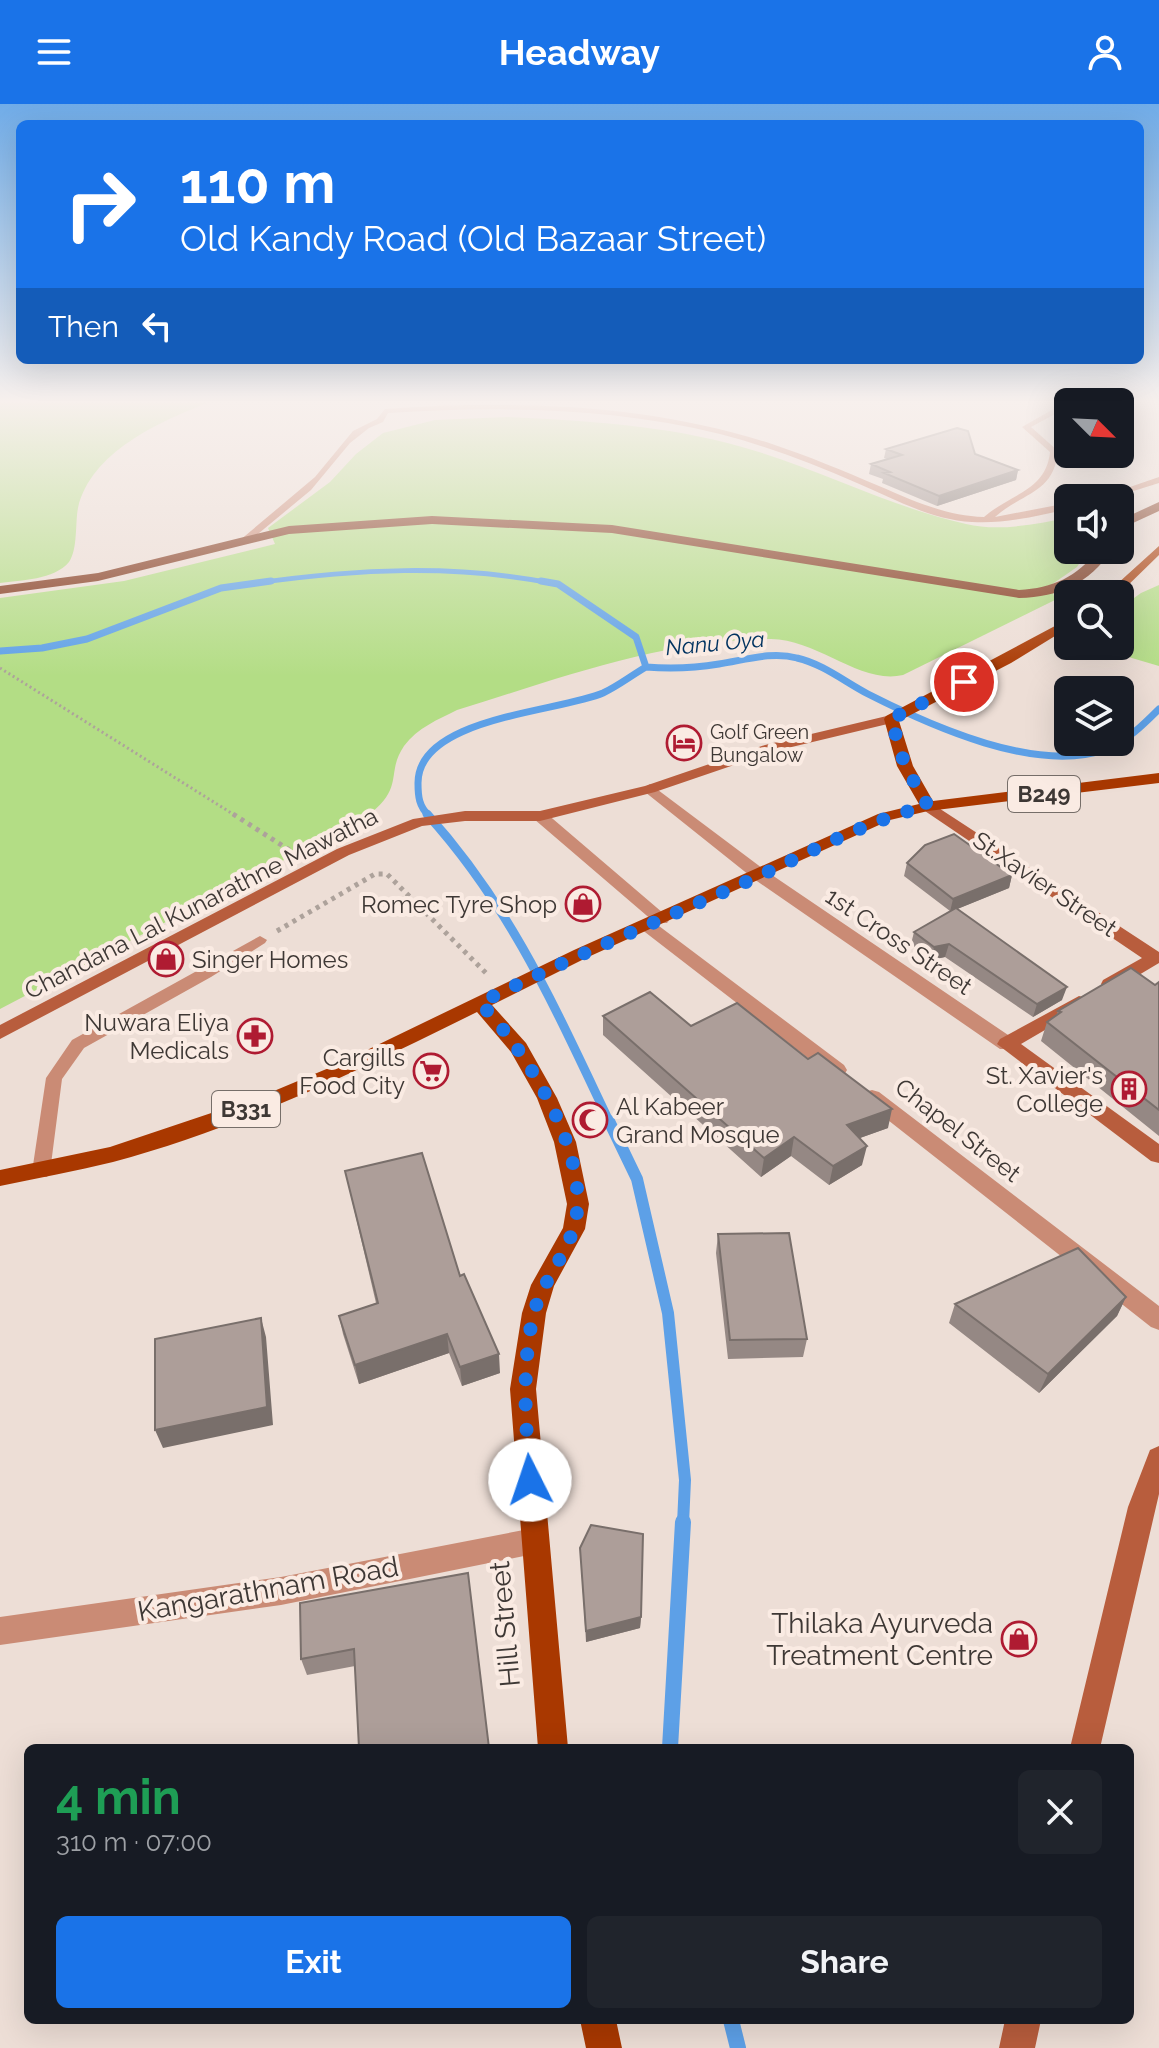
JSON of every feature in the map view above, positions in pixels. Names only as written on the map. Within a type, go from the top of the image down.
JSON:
[{"type":"highway","points":[[1134,518],[1159,506]]},
{"type":"highway","points":[[0,590],[98,577],[289,530],[393,521],[576,525],[724,545],[1019,594],[1044,593],[1069,586],[1093,564]]},
{"type":"main road","points":[[1129,580],[1159,549]]},
{"type":"main road","points":[[928,806],[905,766],[894,717],[1054,631]]},
{"type":"main road","name":"B249","points":[[928,806],[1159,778]]},
{"type":"main road","name":"B331","points":[[0,1178],[41,1172],[112,1154],[269,1101],[343,1070],[580,954],[884,817],[928,806]]},
{"type":"main road","name":"Hill Street","points":[[480,1003],[519,1048],[547,1098],[565,1142],[578,1204],[574,1229],[543,1285],[528,1345],[523,1389],[553,1744]]},
{"type":"main road","points":[[599,2024],[604,2048]]},
{"type":"street","name":"Chandana Lal Kunarathne Mawatha","points":[[0,1033],[365,841],[419,822],[446,817],[540,816],[650,789],[770,748],[894,717]]},
{"type":"street","name":"1st Cross Street","points":[[650,789],[760,875],[1007,1044]]},
{"type":"street","name":"St.Xavier Street","points":[[928,806],[1157,954]]},
{"type":"street","name":"Chapel Street","points":[[540,816],[654,922],[1159,1320]]},
{"type":"street","points":[[1157,954],[1007,1044],[1159,1155]]},
{"type":"street","points":[[1086,1744],[1141,1507],[1159,1458]]},
{"type":"street","name":"Kangarathnam Road","points":[[0,1631],[281,1591],[534,1541]]},
{"type":"street","points":[[1017,2048],[1022,2024]]},
{"type":"lane","points":[[244,541],[260,523],[297,494]]},
{"type":"lane","points":[[889,494],[937,513],[960,518],[1016,519],[1054,510]]},
{"type":"lane","points":[[987,519],[996,510],[1026,494]]},
{"type":"lane","points":[[41,1172],[54,1078],[78,1044],[206,974],[260,940]]},
{"type":"path","points":[[0,668],[315,867]]},
{"type":"path","points":[[260,940],[375,874],[387,874],[503,991]]},
{"type":"green space","points":[[0,494],[83,494],[78,508],[74,550],[69,562],[55,572],[37,578],[0,583]]},
{"type":"green space","points":[[314,494],[871,494],[937,517],[979,526],[1017,526],[1054,520],[1054,564],[1079,564],[1054,580],[1051,585],[1054,600],[903,675],[871,674],[789,641],[731,641],[651,653],[457,710],[409,740],[399,756],[391,789],[366,817],[0,1009],[0,598],[124,581],[275,544],[268,528]]},
{"type":"green space","points":[[1159,585],[1159,666],[1134,659],[1134,598]]},
{"type":"building","points":[[954,834],[1012,875],[953,899],[907,863],[925,845]]},
{"type":"building","points":[[956,908],[1067,987],[1037,1004],[949,944],[934,947],[914,932]]},
{"type":"building","name":"St. Xavier's College","points":[[1131,968],[1155,985],[1159,982],[1159,1110],[1047,1022],[1061,1012],[1058,1011]]},
{"type":"building","points":[[650,992],[691,1026],[737,1003],[808,1059],[818,1053],[892,1109],[847,1125],[867,1146],[833,1166],[794,1137],[764,1158],[603,1016]]},
{"type":"building","points":[[422,1153],[460,1276],[464,1274],[499,1354],[460,1367],[447,1334],[355,1365],[339,1316],[378,1303],[345,1171]]},
{"type":"building","points":[[789,1233],[807,1339],[730,1340],[718,1234]]},
{"type":"building","points":[[1078,1248],[1126,1297],[1048,1374],[955,1304]]},
{"type":"building","points":[[261,1318],[267,1407],[155,1430],[155,1339]]},
{"type":"building","points":[[591,1525],[643,1534],[641,1617],[586,1631],[580,1548]]},
{"type":"building","points":[[468,1573],[489,1744],[359,1744],[354,1649],[301,1659],[300,1603]]},
{"type":"waterway","name":"Nanu Oya","points":[[257,583],[331,574],[404,571],[478,573],[551,583]]},
{"type":"waterway","name":"Nanu Oya","points":[[0,651],[42,648],[87,639],[221,588],[271,581]]},
{"type":"waterway","name":"Nanu Oya","points":[[541,581],[558,584],[636,637],[646,667]]},
{"type":"waterway","name":"Nanu Oya","points":[[646,667],[701,666],[788,656],[825,669],[868,694],[952,732],[984,743],[1049,756],[1079,755],[1114,746],[1141,727],[1159,709]]},
{"type":"waterway","points":[[429,816],[420,801],[418,783],[424,761],[441,744],[494,720],[603,693],[646,667]]},
{"type":"waterway","points":[[427,814],[484,886],[508,923],[551,1000],[610,1123]]},
{"type":"waterway","points":[[609,1121],[637,1179],[668,1313],[685,1480],[683,1524]]},
{"type":"waterway","points":[[670,1744],[683,1522]]},
{"type":"waterway","points":[[732,2024],[738,2048]]},
{"type":"place","name":"Golf Green Bungalow","points":[[684,743]]},
{"type":"place","name":"Romec Tyre Shop","points":[[583,904]]},
{"type":"place","name":"Singer Homes","points":[[166,959]]},
{"type":"place","name":"Nuwara Eliya Medicals","points":[[255,1036]]},
{"type":"place","name":"Cargills Food City","points":[[431,1071]]},
{"type":"place","name":"St. Xavier's College","points":[[1129,1089]]},
{"type":"place","name":"Al Kabeer Grand Mosque","points":[[590,1120]]},
{"type":"place","name":"Thilaka Ayurveda Treatment Centre","points":[[1019,1639]]},
{"type":"route","points":[[530,1480],[523,1389],[528,1345],[543,1285],[574,1229],[578,1204],[565,1142],[547,1098],[519,1048],[480,1003],[851,831],[884,817],[928,806],[905,766],[891,719],[964,682]]}]
